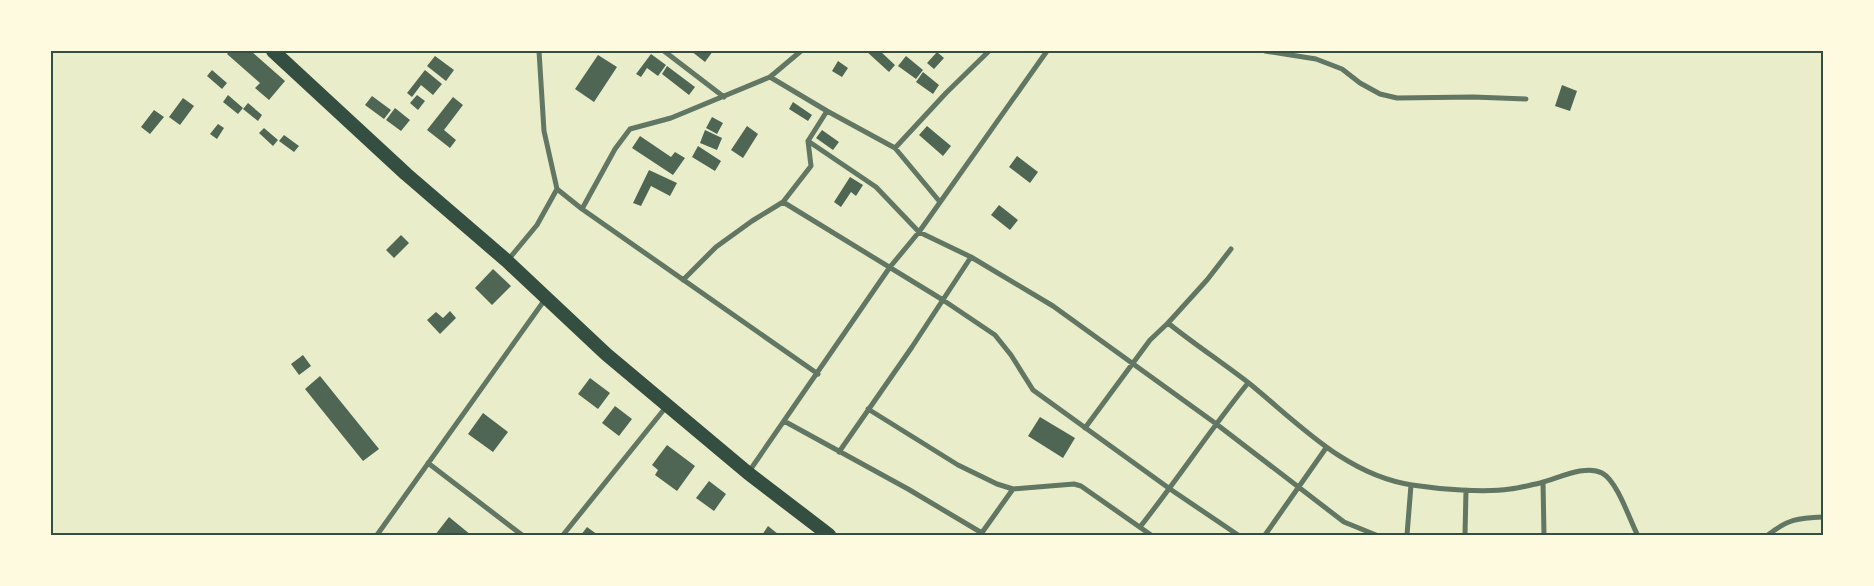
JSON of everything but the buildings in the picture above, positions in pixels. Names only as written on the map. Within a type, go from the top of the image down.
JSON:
[{"type":"highway","points":[[273,51],[406,174],[507,261],[606,354],[748,473],[829,535]]},
{"type":"street","points":[[539,51],[544,131],[557,189],[582,209],[818,374]]},
{"type":"street","points":[[664,51],[724,97]]},
{"type":"street","points":[[582,209],[615,149],[630,129],[671,118],[770,77],[801,51]]},
{"type":"street","points":[[895,148],[946,93],[989,51]]},
{"type":"street","points":[[748,473],[890,267],[919,232],[1047,51]]},
{"type":"street","points":[[1265,51],[1316,58],[1342,69],[1360,83],[1380,94],[1398,98],[1473,97],[1526,99]]},
{"type":"street","points":[[770,77],[895,148],[940,202]]},
{"type":"street","points":[[683,280],[716,247],[752,221],[783,202],[811,166],[808,141],[827,111]]},
{"type":"street","points":[[808,141],[876,188],[919,232],[971,257],[1053,306],[1215,423],[1344,522],[1376,535]]},
{"type":"street","points":[[507,261],[537,225],[557,189]]},
{"type":"street","points":[[783,202],[943,300],[995,335],[1011,355],[1033,390],[1170,489],[1238,535]]},
{"type":"street","points":[[1085,428],[1150,340],[1207,280],[1231,249]]},
{"type":"street","points":[[839,452],[912,347],[971,257]]},
{"type":"street","points":[[377,535],[546,297]]},
{"type":"street","points":[[1168,323],[1248,383],[1326,448],[1365,471],[1386,479],[1411,485],[1466,490],[1509,490],[1543,482],[1563,474],[1590,470],[1600,472],[1611,479],[1637,535]]},
{"type":"street","points":[[1140,527],[1170,489],[1215,423],[1248,383]]},
{"type":"street","points":[[564,535],[667,406]]},
{"type":"street","points":[[868,409],[958,465],[997,484],[1013,489],[1074,484],[1081,486],[1151,535]]},
{"type":"street","points":[[784,421],[908,489],[981,534],[1013,489]]},
{"type":"street","points":[[1265,535],[1326,448]]},
{"type":"street","points":[[428,463],[522,535]]},
{"type":"street","points":[[1543,482],[1544,535]]},
{"type":"street","points":[[1407,535],[1411,485]]},
{"type":"street","points":[[1465,535],[1466,490]]},
{"type":"street","points":[[1768,535],[1777,527],[1796,518],[1823,517]]}]
